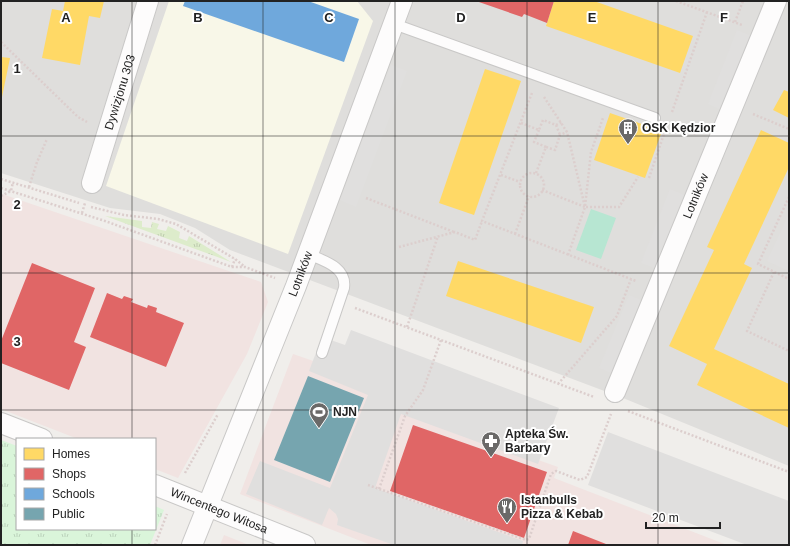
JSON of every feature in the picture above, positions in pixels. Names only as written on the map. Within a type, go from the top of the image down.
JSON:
[{"type":"street","name":"Dywizjonu 303","points":[[92,183],[148,1]]},
{"type":"street","name":"Lotników","points":[[192,545],[296,286],[402,1]]},
{"type":"street","name":"Lotników","points":[[612,400],[776,1]]},
{"type":"street","points":[[1,423],[39,438]]},
{"type":"street","name":"Wincentego Witosa","points":[[156,485],[305,545]]},
{"type":"lane","points":[[394,24],[537,80],[609,101],[655,118]]},
{"type":"lane","points":[[308,254],[330,264],[342,274],[344,282],[339,303],[322,353]]},
{"type":"path","points":[[676,1],[763,32]]},
{"type":"path","points":[[735,22],[743,1]]},
{"type":"path","points":[[670,116],[707,12]]},
{"type":"path","points":[[1,42],[78,117],[107,132]]},
{"type":"path","points":[[537,80],[567,132],[585,207]]},
{"type":"path","points":[[366,198],[476,240],[537,80]]},
{"type":"path","points":[[568,255],[585,207],[590,152],[609,101]]},
{"type":"path","points":[[733,105],[789,129]]},
{"type":"path","points":[[556,125],[560,135],[555,150],[534,142],[542,120],[556,125],[562,122]]},
{"type":"path","points":[[521,123],[539,130]]},
{"type":"path","points":[[668,124],[717,142]]},
{"type":"path","points":[[649,178],[665,130]]},
{"type":"path","points":[[560,135],[567,132]]},
{"type":"path","points":[[29,187],[37,162],[47,139]]},
{"type":"path","points":[[536,174],[546,147]]},
{"type":"path","points":[[526,174],[536,174],[542,178],[542,190],[538,195],[529,196],[521,191],[520,182],[526,174]]},
{"type":"path","points":[[501,175],[520,182]]},
{"type":"path","points":[[542,190],[585,207],[619,207],[638,178]]},
{"type":"path","points":[[1,179],[108,212],[158,219],[176,224],[235,259],[245,267],[296,286]]},
{"type":"path","points":[[11,191],[13,182]]},
{"type":"path","points":[[1,188],[105,221],[232,267],[245,267]]},
{"type":"path","points":[[1,196],[11,191]]},
{"type":"path","points":[[515,234],[529,196]]},
{"type":"path","points":[[789,197],[758,264],[789,279]]},
{"type":"path","points":[[482,221],[657,289]]},
{"type":"path","points":[[399,247],[455,232]]},
{"type":"path","points":[[407,327],[438,236]]},
{"type":"path","points":[[232,267],[235,259]]},
{"type":"path","points":[[774,272],[747,332],[789,351]]},
{"type":"path","points":[[558,384],[617,316],[631,279]]},
{"type":"path","points":[[339,303],[558,384],[612,400],[789,472]]},
{"type":"path","points":[[380,489],[405,416],[423,390],[441,340]]},
{"type":"path","points":[[368,484],[526,540],[529,538],[551,474],[556,471],[580,480],[587,477],[612,411]]},
{"type":"path","points":[[155,545],[169,509]]},
{"type":"shaded area","points":[[1,1],[789,1],[789,466],[623,398],[230,250],[195,228],[160,214],[110,208],[1,173]]},
{"type":"shaded area","points":[[169,1],[357,1],[373,21],[288,254],[106,186]]},
{"type":"shaded area","points":[[737,30],[754,37],[724,111],[708,104]]},
{"type":"shaded area","points":[[391,65],[407,71],[356,207],[340,200]]},
{"type":"shaded area","points":[[670,189],[687,196],[657,269],[641,263]]},
{"type":"shaded area","points":[[2,194],[261,282],[268,302],[247,354],[178,478],[156,469],[156,438],[75,438],[1,409]]},
{"type":"shaded area","points":[[789,214],[789,271],[767,261]]},
{"type":"shaded area","points":[[629,295],[646,302],[616,375],[599,368]]},
{"type":"shaded area","points":[[351,330],[559,408],[538,464],[401,414],[375,488],[523,541],[522,545],[394,545],[337,525],[338,519],[336,514],[329,508],[322,525],[246,494],[260,461],[330,488],[368,395],[309,371],[322,337],[345,345]]},
{"type":"shaded area","points":[[293,354],[418,397],[412,415],[558,467],[554,478],[727,545],[371,545],[240,494]]},
{"type":"shaded area","points":[[608,432],[789,501],[789,545],[747,545],[588,485]]},
{"type":"shaded area","points":[[224,535],[249,545],[220,545]]},
{"type":"green space","points":[[591,209],[616,218],[601,259],[576,250]]},
{"type":"green space","points":[[105,216],[142,221],[142,227],[151,228],[152,222],[159,224],[157,229],[166,231],[168,226],[180,232],[179,238],[187,241],[189,236],[231,262]]},
{"type":"green space","points":[[1,440],[16,446],[16,530],[156,530],[150,545],[1,545]]},
{"type":"green space","points":[[156,506],[164,510],[156,530]]},
{"type":"building: Homes","points":[[65,1],[104,1],[100,18],[89,16],[80,65],[42,58],[52,9],[63,11]]},
{"type":"building: Homes","points":[[554,1],[594,1],[693,36],[680,73],[546,26]]},
{"type":"building: Homes","points":[[1,57],[10,58],[2,97],[1,97]]},
{"type":"building: Homes","points":[[485,69],[521,81],[474,215],[439,203]]},
{"type":"building: Homes","points":[[784,90],[789,92],[789,118],[773,110]]},
{"type":"building: Homes","name":"OSK Kędzior","points":[[610,113],[662,131],[645,178],[594,160]]},
{"type":"building: Homes","points":[[761,130],[789,143],[789,167],[744,264],[752,268],[714,349],[789,384],[789,428],[697,385],[707,364],[669,346],[714,250],[707,247]]},
{"type":"building: Homes","points":[[458,261],[594,307],[581,343],[446,296]]},
{"type":"building: Shops","points":[[476,1],[554,1],[547,23],[524,14],[522,17]]},
{"type":"building: Shops","points":[[32,263],[95,288],[74,342],[86,347],[69,390],[1,363],[1,341]]},
{"type":"building: Shops","points":[[107,293],[122,299],[124,296],[133,299],[131,302],[147,308],[148,305],[157,308],[156,312],[184,323],[166,367],[90,337]]},
{"type":"building: Shops","points":[[413,425],[547,472],[524,538],[390,491]]},
{"type":"building: Shops","points":[[573,531],[606,544],[568,545]]},
{"type":"building: Schools","points":[[185,1],[308,1],[359,19],[344,62],[183,6]]},
{"type":"building: Public","name":"NJN","points":[[308,376],[364,398],[330,482],[274,460]]},
{"type":"place","name":"OSK Kędzior","points":[[628,145]]},
{"type":"place","name":"NJN","points":[[319,429]]},
{"type":"place","name":"Apteka Św. Barbary","points":[[491,458]]},
{"type":"place","name":"Istanbulls Pizza & Kebab","points":[[507,524]]}]
